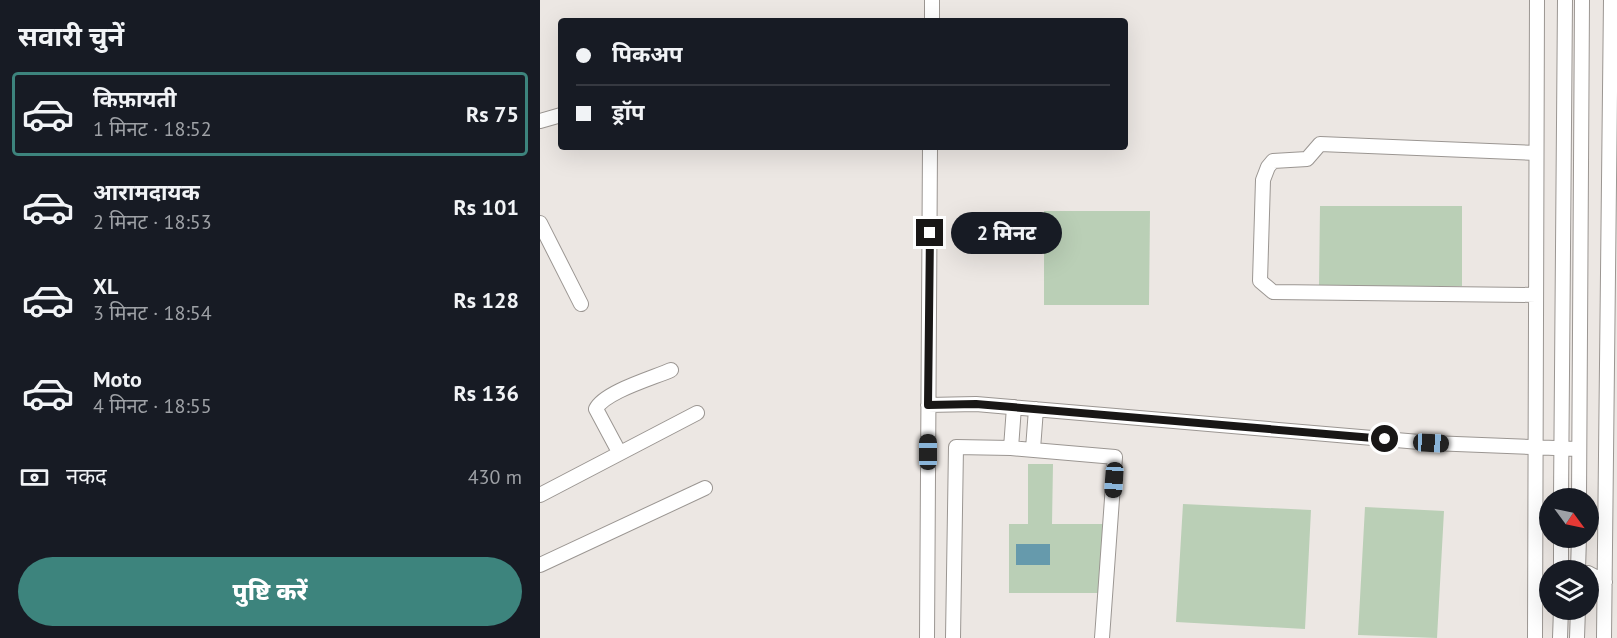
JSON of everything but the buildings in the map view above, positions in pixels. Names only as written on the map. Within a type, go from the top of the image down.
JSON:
[{"type":"street","points":[[932,0],[932,18]]},
{"type":"street","points":[[1535,638],[1537,0]]},
{"type":"street","points":[[1561,488],[1565,0]]},
{"type":"street","points":[[1579,488],[1582,0]]},
{"type":"street","points":[[1590,560],[1611,0]]},
{"type":"street","points":[[540,121],[558,116]]},
{"type":"street","points":[[1536,153],[1320,144],[1308,159],[1273,161],[1263,180],[1260,281],[1273,292],[1536,295]]},
{"type":"street","points":[[927,638],[930,150]]},
{"type":"street","points":[[540,223],[580,304]]},
{"type":"street","points":[[619,453],[600,418],[596,409],[597,405],[608,397],[671,370]]},
{"type":"street","points":[[928,405],[976,404],[1431,443],[1579,449]]},
{"type":"street","points":[[1011,448],[1014,407]]},
{"type":"street","points":[[1033,449],[1036,409]]},
{"type":"street","points":[[540,495],[697,413]]},
{"type":"street","points":[[953,638],[956,447],[1033,449],[1116,457],[1102,638]]},
{"type":"street","points":[[540,565],[705,488]]},
{"type":"street","points":[[1599,617],[1604,638]]},
{"type":"street","points":[[1560,638],[1561,620]]},
{"type":"street","points":[[1577,638],[1578,620]]},
{"type":"green space","points":[[1320,206],[1462,206],[1462,286],[1319,286]]},
{"type":"green space","points":[[1044,211],[1150,211],[1149,305],[1044,305]]},
{"type":"green space","points":[[1028,464],[1053,464],[1052,524],[1104,524],[1104,593],[1009,593],[1009,524],[1028,524]]},
{"type":"green space","points":[[1183,504],[1311,510],[1305,629],[1176,622]]},
{"type":"green space","points":[[1365,507],[1444,511],[1437,638],[1358,635]]},
{"type":"water","points":[[1016,544],[1050,544],[1050,565],[1016,565]]},
{"type":"route","points":[[930,233],[928,405],[976,404],[1385,439]]}]
